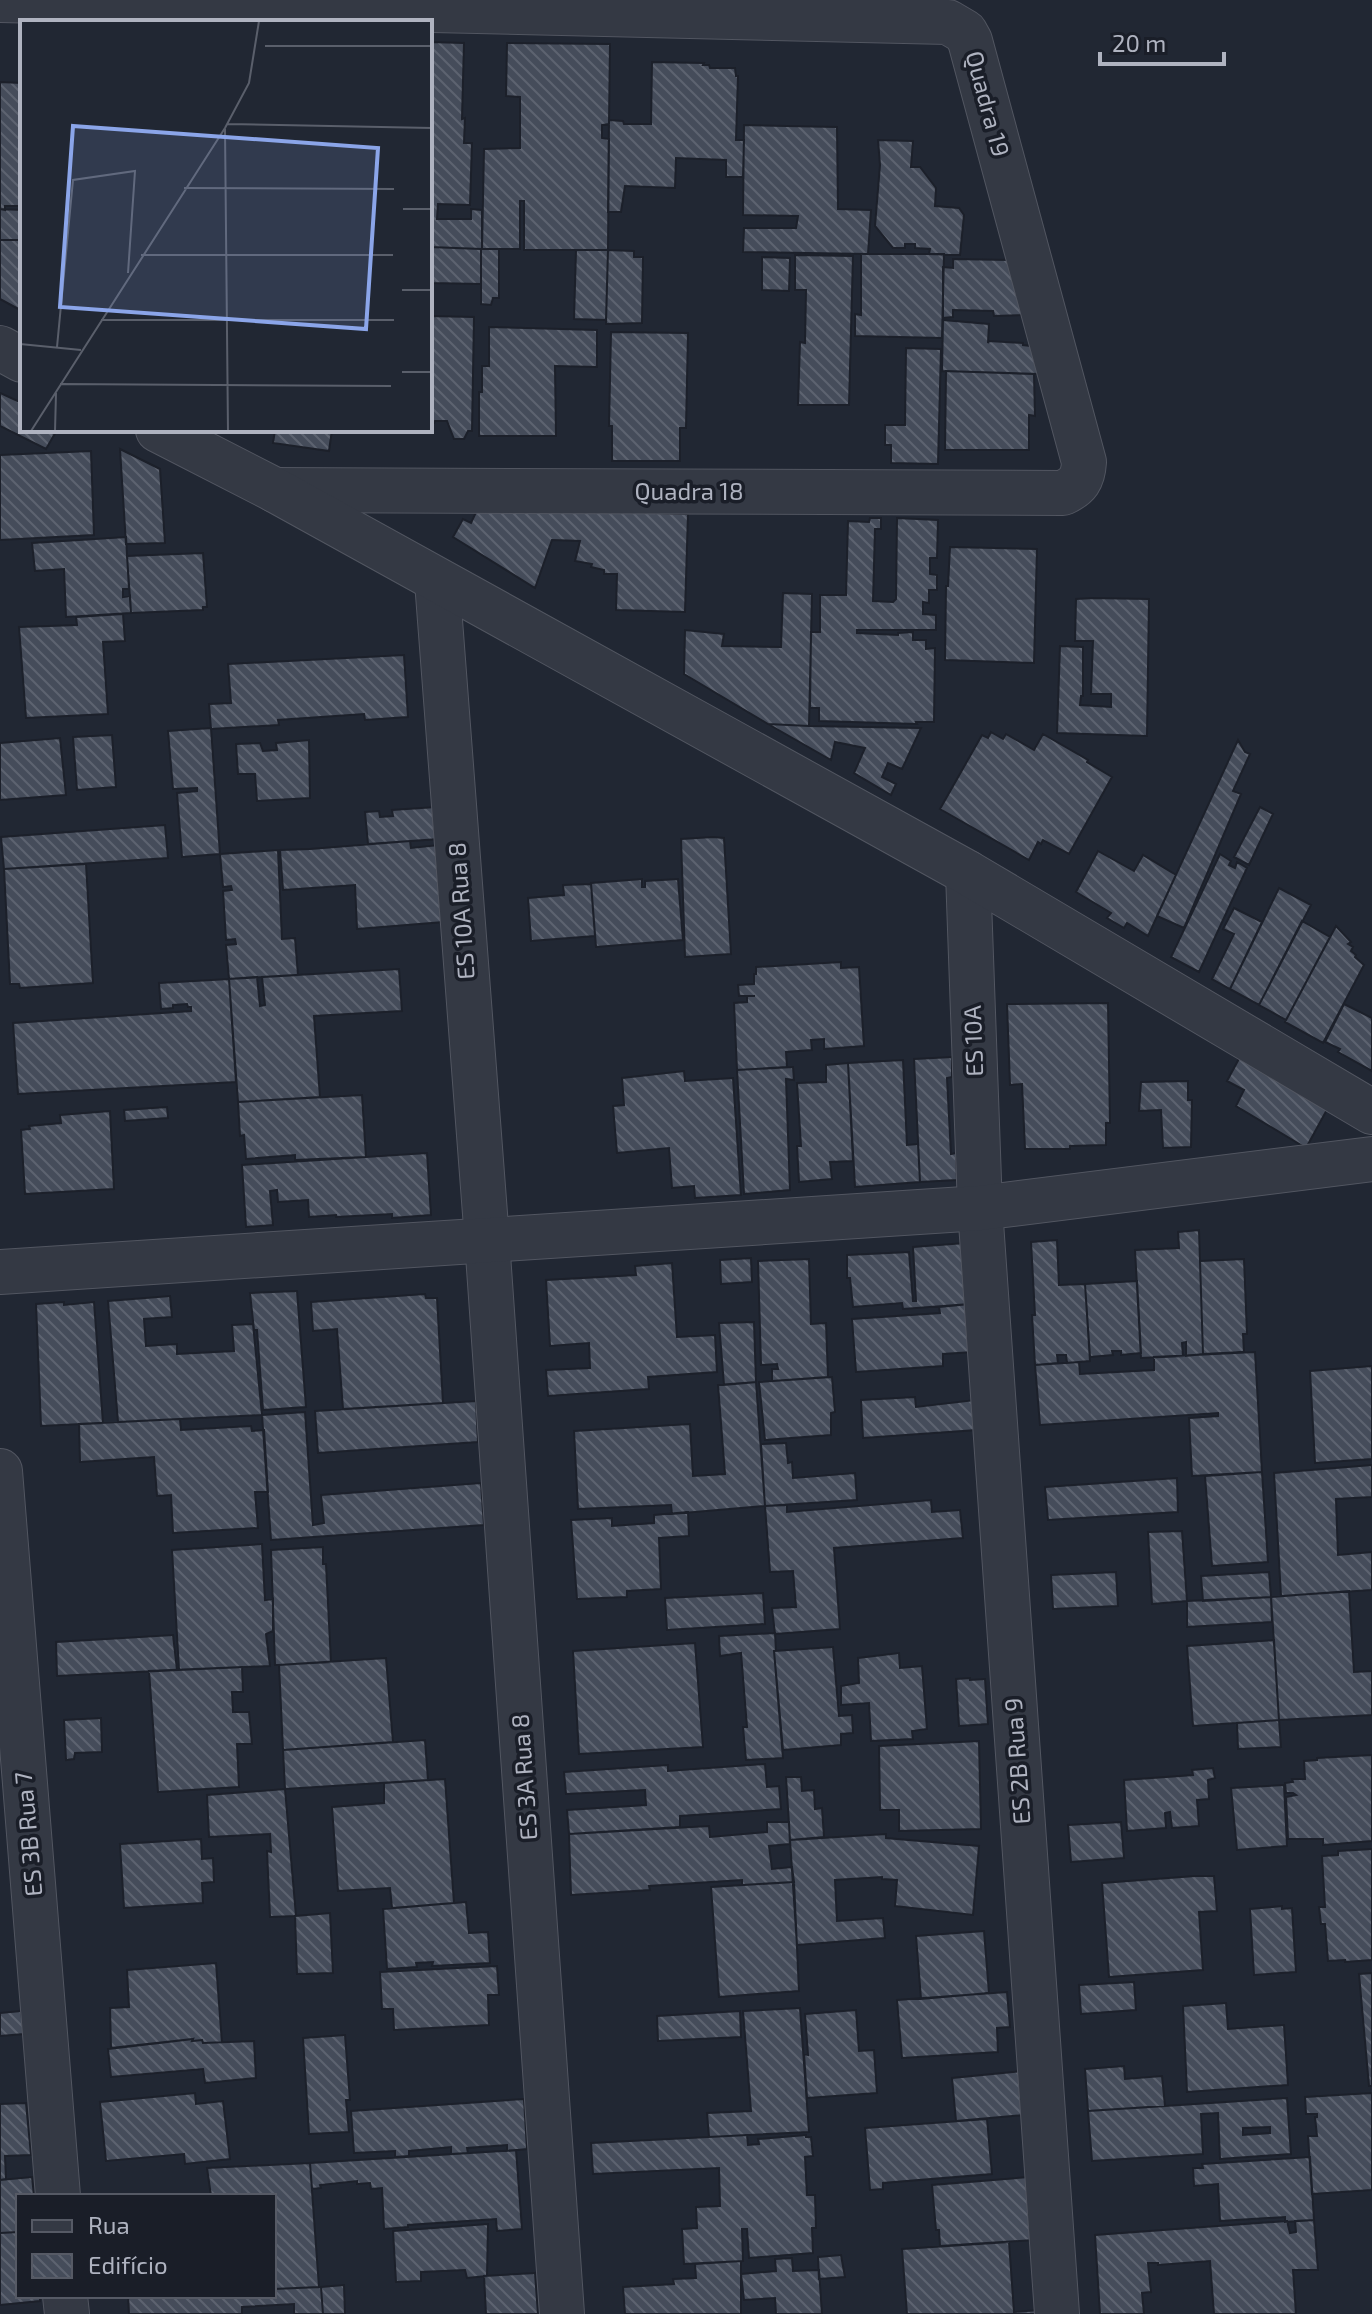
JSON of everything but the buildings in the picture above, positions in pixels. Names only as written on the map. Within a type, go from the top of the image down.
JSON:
[{"type":"street","name":"Quadra 19","points":[[0,0],[948,22],[965,32],[970,41],[1084,462]]},
{"type":"street","points":[[0,348],[20,359]]},
{"type":"street","points":[[162,432],[275,490],[968,873],[1372,1112]]},
{"type":"street","name":"Quadra 18","points":[[275,490],[1063,493],[1079,483],[1084,475],[1084,462]]},
{"type":"street","name":"ES 10A Rua 8","points":[[437,581],[487,1240]]},
{"type":"street","name":"ES 10A","points":[[968,873],[980,1208]]},
{"type":"street","points":[[0,1272],[980,1208],[1372,1159]]},
{"type":"street","name":"ES 2B Rua 9","points":[[980,1208],[1057,2314]]},
{"type":"street","name":"ES 3A Rua 8","points":[[487,1240],[562,2314]]},
{"type":"street","name":"ES 3B Rua 7","points":[[0,1471],[58,2194]]}]
